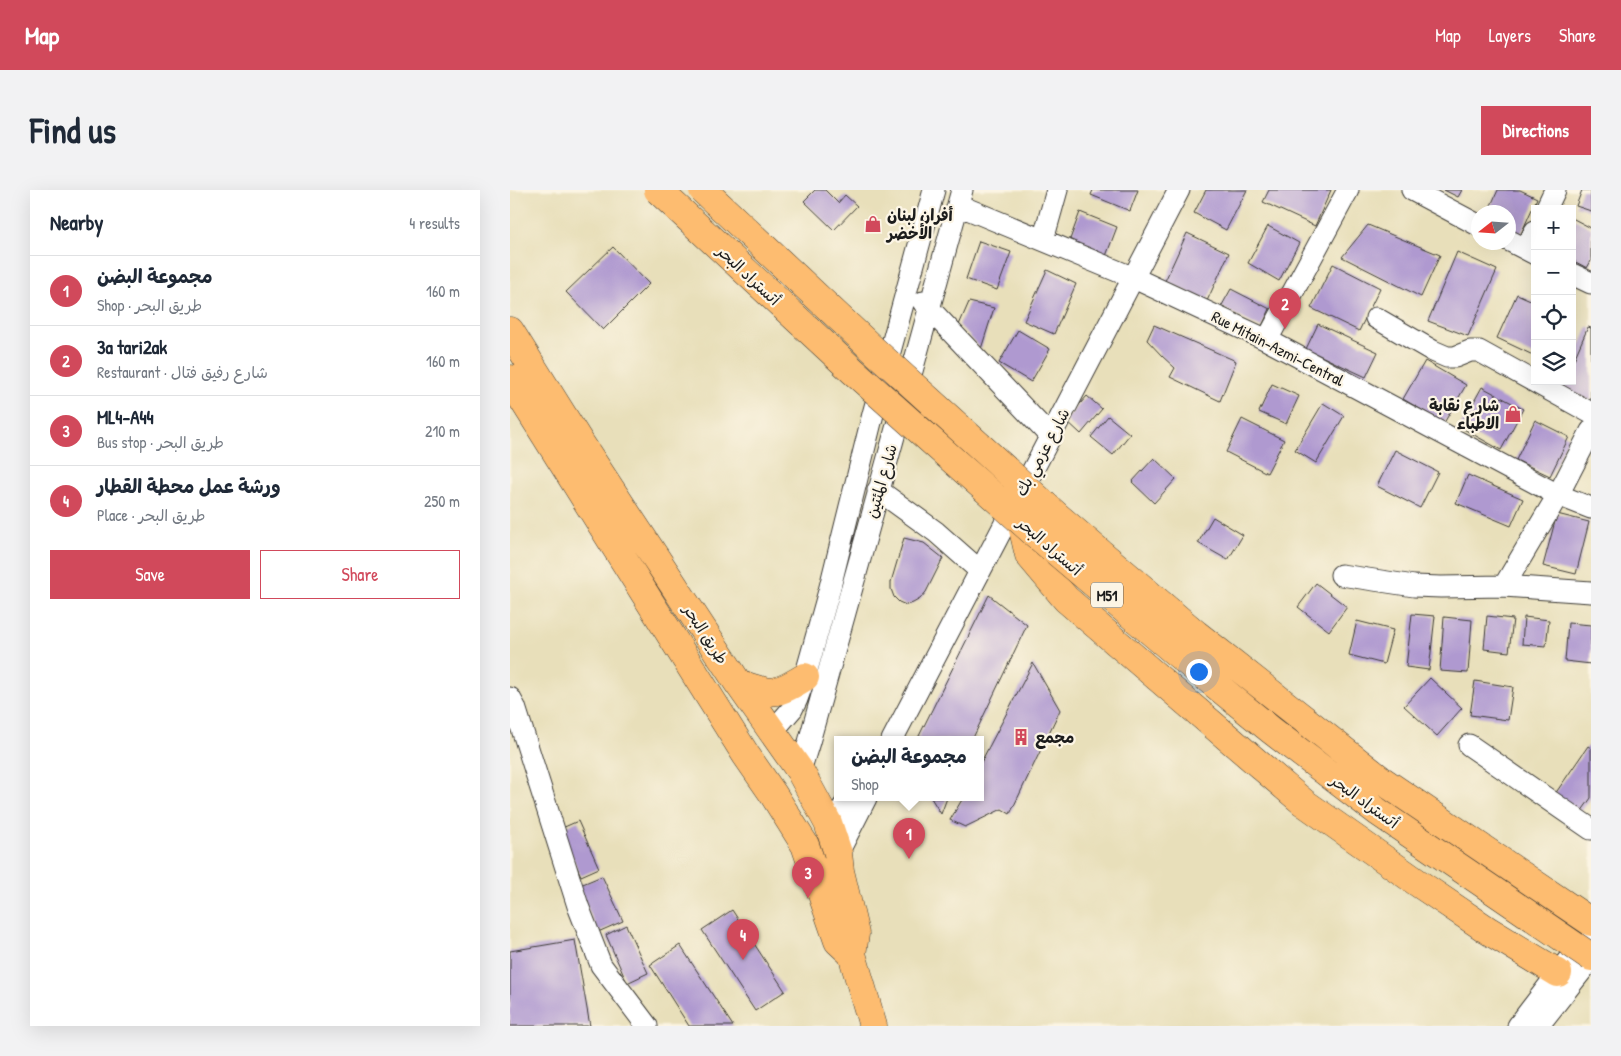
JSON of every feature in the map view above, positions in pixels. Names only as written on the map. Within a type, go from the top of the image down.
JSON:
[{"type":"highway","name":"أتستراد البحر","points":[[658,190],[853,371],[1021,521],[1167,646],[1378,812],[1591,958]]},
{"type":"highway","name":"أتستراد البحر","points":[[703,190],[870,346],[1057,516],[1196,634],[1380,779],[1591,922]]},
{"type":"highway","name":"طريق البحر","points":[[510,331],[566,445],[746,755],[805,845],[838,941],[852,954]]},
{"type":"highway","name":"طريق البحر","points":[[510,379],[566,445],[738,682],[800,771],[833,838],[855,934],[852,954],[873,1026]]},
{"type":"highway","points":[[1021,521],[1029,555],[1066,599],[1303,802],[1489,931],[1558,973]]},
{"type":"highway","points":[[738,682],[772,693],[787,688],[805,677]]},
{"type":"highway","points":[[746,755],[773,731]]},
{"type":"highway","points":[[805,845],[833,838]]},
{"type":"street","name":"شارع المئتين","points":[[773,731],[792,709],[805,677],[829,591],[906,288],[934,190]]},
{"type":"street","points":[[1043,240],[1056,190]]},
{"type":"street","name":"شارع عزمي بك","points":[[894,736],[1179,190]]},
{"type":"street","points":[[1267,340],[1348,190]]},
{"type":"street","points":[[1412,190],[1471,220]]},
{"type":"street","points":[[1548,205],[1555,190]]},
{"type":"street","name":"شارع المئتين","points":[[800,771],[960,197]]},
{"type":"street","name":"Rue Mitain-Azmi-Central","points":[[960,197],[1043,240],[1134,278],[1267,340],[1558,495],[1591,508]]},
{"type":"street","points":[[1576,276],[1591,283]]},
{"type":"street","points":[[906,288],[930,309],[1050,436]]},
{"type":"street","points":[[1376,318],[1447,357],[1455,357],[1470,351],[1479,351],[1591,413]]},
{"type":"street","points":[[1504,586],[1558,495],[1591,431]]},
{"type":"street","points":[[878,490],[936,532],[979,570]]},
{"type":"street","points":[[1341,575],[1414,586],[1504,586],[1591,592]]},
{"type":"street","points":[[510,698],[578,906],[601,964],[647,1026]]},
{"type":"street","points":[[1469,745],[1591,829]]},
{"type":"street","points":[[833,838],[838,814],[848,801]]},
{"type":"street","points":[[833,838],[864,801]]},
{"type":"street","points":[[1518,1026],[1591,930]]},
{"type":"street","points":[[1538,1026],[1591,958]]},
{"type":"building","points":[[815,190],[825,190],[838,203],[845,195],[857,206],[834,230],[804,201]]},
{"type":"building","points":[[1093,190],[1138,190],[1130,211],[1091,195]]},
{"type":"building","points":[[1206,190],[1247,190],[1226,230],[1194,213]]},
{"type":"building","points":[[1269,190],[1331,190],[1315,226],[1263,202]]},
{"type":"building","points":[[1444,190],[1462,190],[1458,197]]},
{"type":"building","points":[[1498,190],[1520,190],[1537,198],[1534,205],[1531,205],[1531,211],[1520,236],[1516,234],[1516,205],[1491,205]]},
{"type":"building","points":[[1582,190],[1591,190],[1591,211],[1576,206]]},
{"type":"building","points":[[1080,212],[1117,227],[1106,256],[1069,242]]},
{"type":"building","points":[[1576,220],[1591,228],[1591,261],[1587,268],[1576,262]]},
{"type":"building","points":[[1368,225],[1440,255],[1421,297],[1342,257]]},
{"type":"building","points":[[1268,226],[1299,243],[1279,281],[1248,263]]},
{"type":"building","points":[[1187,233],[1229,253],[1207,301],[1165,281]]},
{"type":"building","points":[[979,241],[1011,252],[997,290],[966,279]]},
{"type":"building","points":[[613,247],[649,284],[603,330],[566,292]]},
{"type":"building","points":[[1457,252],[1497,270],[1468,336],[1428,321]]},
{"type":"building","points":[[1333,264],[1380,288],[1359,331],[1311,308]]},
{"type":"building","points":[[1047,270],[1076,284],[1054,334],[1024,321]]},
{"type":"building","points":[[1231,289],[1270,309],[1261,328],[1221,307]]},
{"type":"building","points":[[1517,294],[1531,300],[1531,354],[1497,338]]},
{"type":"building","points":[[969,302],[994,308],[981,349],[959,325]]},
{"type":"building","points":[[1318,324],[1378,352],[1366,377],[1306,349]]},
{"type":"building","points":[[1154,325],[1236,361],[1220,401],[1170,377],[1175,368],[1147,340]]},
{"type":"building","points":[[1588,327],[1591,328],[1591,401],[1562,388],[1563,385],[1576,385],[1576,355]]},
{"type":"building","points":[[1018,330],[1050,349],[1031,382],[999,363]]},
{"type":"building","points":[[1425,361],[1466,385],[1444,423],[1403,399]]},
{"type":"building","points":[[1272,384],[1299,396],[1286,424],[1259,412]]},
{"type":"building","points":[[1482,387],[1523,409],[1501,450],[1460,427]]},
{"type":"building","points":[[1087,396],[1102,409],[1081,434],[1066,420]]},
{"type":"building","points":[[1323,403],[1344,416],[1316,463],[1295,450]]},
{"type":"building","points":[[1108,416],[1130,434],[1113,455],[1091,437]]},
{"type":"building","points":[[1242,419],[1284,440],[1267,473],[1226,452]]},
{"type":"building","points":[[1535,420],[1569,437],[1550,476],[1516,460]]},
{"type":"building","points":[[1395,450],[1438,472],[1420,508],[1377,486]]},
{"type":"building","points":[[1154,458],[1176,479],[1154,503],[1132,482]]},
{"type":"building","points":[[1468,475],[1523,499],[1511,526],[1456,503]]},
{"type":"building","points":[[1557,514],[1589,522],[1576,574],[1543,566]]},
{"type":"building","points":[[1213,517],[1243,535],[1228,560],[1198,543]]},
{"type":"building","points":[[904,538],[924,543],[943,558],[926,592],[920,599],[906,605],[894,597],[891,589],[891,582]]},
{"type":"building","points":[[1316,583],[1347,607],[1329,631],[1298,607]]},
{"type":"building","points":[[989,595],[1027,625],[974,736],[919,736]]},
{"type":"building","points":[[1412,614],[1435,616],[1429,670],[1406,667]]},
{"type":"building","points":[[1487,616],[1513,619],[1509,652],[1484,649]]},
{"type":"building","points":[[1444,617],[1472,620],[1468,673],[1440,671]]},
{"type":"building","points":[[1524,617],[1549,620],[1546,646],[1522,644]]},
{"type":"building","points":[[1357,621],[1393,630],[1384,664],[1349,655]]},
{"type":"building","points":[[1568,623],[1591,625],[1591,664],[1565,661]]},
{"type":"building","name":"مجمع","points":[[1033,663],[1060,710],[1010,814],[1002,809],[965,827],[950,820],[961,801],[984,801],[984,756]]},
{"type":"building","points":[[1430,678],[1462,708],[1437,736],[1404,706]]},
{"type":"building","points":[[1475,681],[1513,687],[1508,720],[1470,715]]},
{"type":"building","points":[[1588,746],[1591,748],[1591,798],[1581,812],[1555,794]]},
{"type":"building","points":[[933,801],[946,801],[941,814]]},
{"type":"building","points":[[578,821],[599,868],[581,876],[560,829]]},
{"type":"building","points":[[602,876],[623,921],[598,932],[578,886]]},
{"type":"building","points":[[732,910],[785,991],[755,1011],[702,930]]},
{"type":"building","points":[[626,925],[648,973],[627,983],[606,935]]},
{"type":"building","points":[[575,940],[590,1026],[510,1026],[510,951]]},
{"type":"building","points":[[680,945],[733,1026],[689,1026],[650,965]]},
{"type":"place","name":"أفران لبنان الأخضر","points":[[873,224]]},
{"type":"place","name":"3a tari2ak","points":[[1285,329]]},
{"type":"place","name":"شارع نقابة الاطباء","points":[[1513,414]]},
{"type":"place","name":"مجمع","points":[[1021,737]]},
{"type":"place","name":"مجموعة البضن","points":[[909,859]]},
{"type":"place","name":"ML4-A44","points":[[808,898]]},
{"type":"place","name":"ورشة عمل محطة القطار","points":[[743,960]]}]
